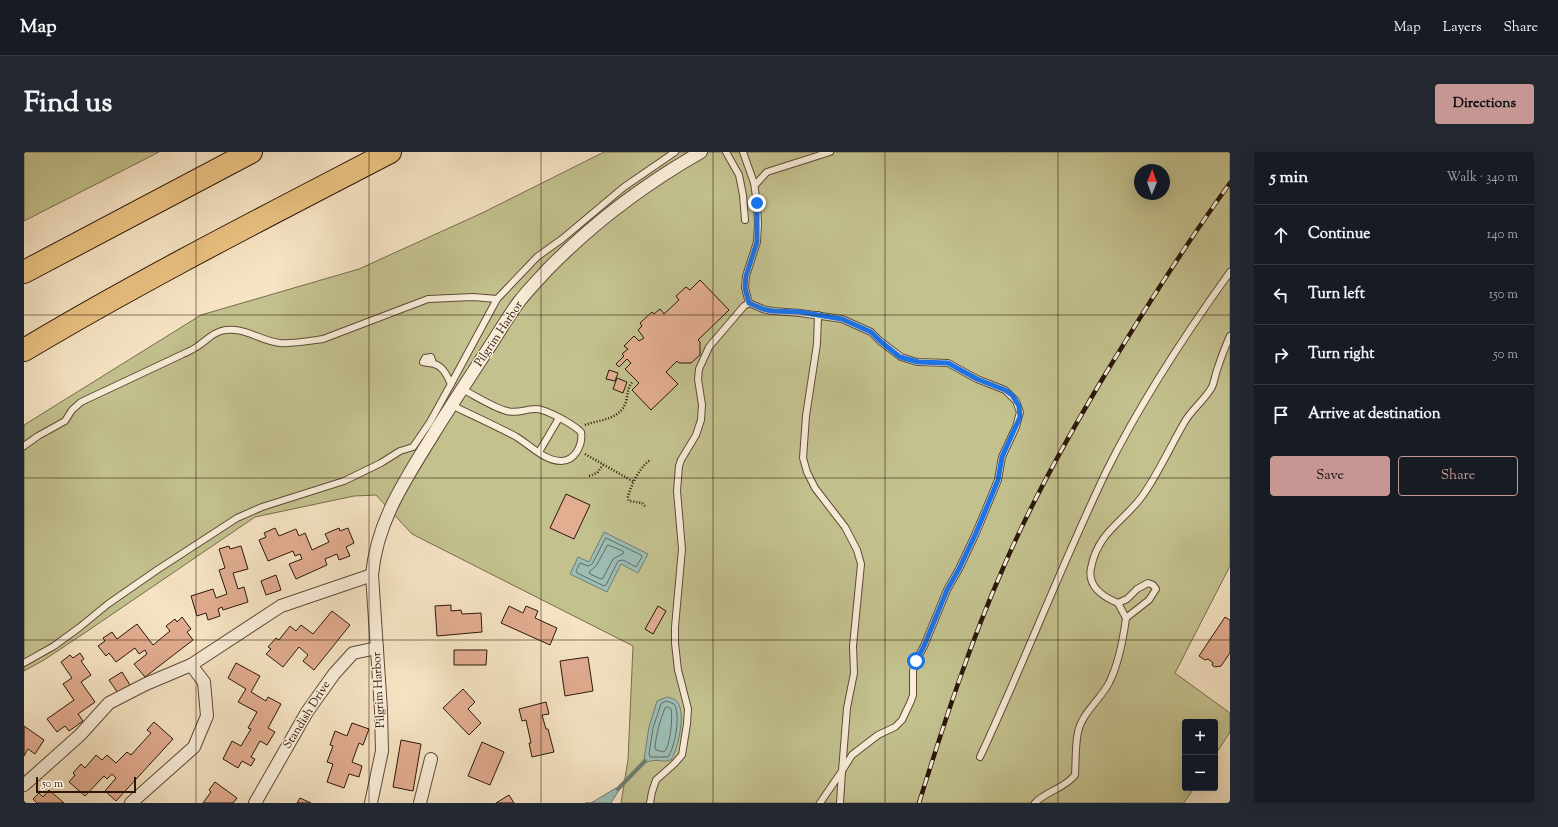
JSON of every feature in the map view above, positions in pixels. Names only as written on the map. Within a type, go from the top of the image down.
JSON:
[{"type":"highway","points":[[24,272],[251,152]]},
{"type":"highway","points":[[24,350],[174,264],[390,152]]},
{"type":"street","name":"Pilgrim Harbor","points":[[371,803],[382,751],[372,575],[374,555],[378,540],[395,497],[451,405],[456,387],[518,303],[562,255],[582,236],[658,178],[701,152]]},
{"type":"street","points":[[24,785],[80,734],[109,704],[146,684],[191,665],[281,606],[372,575]]},
{"type":"street","name":"Standish Drive","points":[[255,803],[307,712],[334,674],[353,653],[377,648]]},
{"type":"street","points":[[130,803],[194,747],[207,716],[204,682],[191,665]]},
{"type":"street","points":[[420,803],[431,759]]},
{"type":"lane","points":[[24,664],[54,646],[108,604],[157,570],[237,518],[262,507],[344,481],[381,463],[400,451],[413,447],[456,387],[497,299],[537,257],[562,239],[624,187],[675,152]]},
{"type":"lane","points":[[726,152],[739,175],[743,195],[745,220]]},
{"type":"lane","points":[[743,152],[754,185],[757,210],[757,242],[746,276],[745,288],[749,303]]},
{"type":"lane","points":[[754,185],[768,172],[830,152]]},
{"type":"lane","points":[[980,757],[1009,695],[1044,610],[1110,465],[1141,406],[1186,334],[1230,272]]},
{"type":"lane","points":[[24,446],[38,436],[65,421],[72,410],[81,402],[182,355],[197,347],[210,336],[222,331],[243,331],[279,343],[323,339],[428,299],[473,297],[497,299]]},
{"type":"lane","points":[[749,303],[768,310],[842,319],[861,326],[871,332],[900,357],[918,362],[948,363],[977,379],[1005,390],[1016,401],[1020,412],[1016,427],[1002,457],[998,480],[976,533],[947,590],[924,646],[916,661],[913,671],[913,695],[902,720],[895,727],[878,735],[852,755],[820,803]]},
{"type":"lane","points":[[650,803],[656,780],[682,755],[687,724],[688,709],[678,670],[675,643],[675,626],[682,549],[677,491],[679,466],[696,435],[701,420],[702,405],[698,378],[702,362],[709,347],[718,335],[744,306],[749,303]]},
{"type":"lane","points":[[818,316],[817,344],[806,416],[803,458],[807,472],[815,488],[844,527],[856,550],[861,564],[853,646],[854,673],[847,708],[840,803]]},
{"type":"lane","points":[[1035,803],[1066,784],[1075,775],[1078,732],[1090,709],[1108,685],[1116,667],[1124,638],[1126,618],[1118,603],[1102,595],[1093,585],[1091,578],[1090,568],[1098,547],[1106,532],[1126,514],[1143,495],[1164,462],[1184,421],[1200,405],[1212,387],[1222,354],[1230,336]]},
{"type":"lane","points":[[433,363],[443,370],[456,387],[505,411],[517,413],[535,409],[544,411],[568,422],[578,428],[581,432],[581,445],[571,457],[563,461],[551,459],[514,436],[451,405]]},
{"type":"lane","points":[[540,452],[559,418]]},
{"type":"lane","points":[[1118,603],[1127,599],[1137,589],[1148,583],[1153,585],[1156,589],[1149,600],[1126,618]]},
{"type":"path","points":[[578,428],[618,414],[626,401],[627,390],[633,381]]},
{"type":"path","points":[[578,450],[634,482]]},
{"type":"path","points":[[645,506],[642,503],[629,501],[628,498],[634,482],[645,464],[651,460]]},
{"type":"path","points":[[589,476],[597,473],[604,465]]},
{"type":"shaded area","points":[[24,152],[159,152],[24,221]]},
{"type":"shaded area","points":[[604,152],[1230,152],[1230,566],[1175,673],[1230,713],[1230,732],[1218,750],[1218,719],[1182,719],[1182,791],[1192,791],[1184,803],[621,803],[628,760],[633,646],[412,534],[376,495],[354,496],[255,517],[44,660],[24,671],[24,425],[201,315],[359,269],[482,213]]},
{"type":"water","points":[[604,532],[648,554],[638,573],[621,564],[607,592],[570,574],[578,557],[589,562]]},
{"type":"water","points":[[667,697],[676,700],[681,710],[680,733],[674,755],[671,760],[654,760],[647,762],[644,759],[649,727],[657,701]]},
{"type":"water","points":[[616,788],[619,790],[611,803],[591,803]]},
{"type":"building","points":[[700,280],[729,310],[698,340],[700,342],[700,355],[691,363],[679,363],[677,361],[666,372],[678,384],[651,410],[632,390],[639,383],[625,369],[631,363],[627,359],[619,367],[616,364],[624,356],[622,354],[628,349],[624,346],[634,336],[639,341],[644,338],[638,330],[642,326],[640,323],[652,312],[654,314],[660,309],[664,314],[679,300],[676,296],[686,287],[690,290]]},
{"type":"building","points":[[609,370],[618,373],[615,381],[606,379]]},
{"type":"building","points":[[617,378],[627,382],[623,393],[613,389]]},
{"type":"building","points":[[566,494],[590,505],[574,539],[550,528]]},
{"type":"building","points":[[275,528],[279,536],[296,529],[299,536],[305,533],[312,550],[329,542],[325,534],[339,528],[340,531],[348,528],[354,543],[346,547],[350,556],[339,560],[337,554],[325,559],[327,565],[296,579],[289,564],[302,559],[300,554],[295,556],[293,551],[268,561],[259,540],[266,537],[264,533]]},
{"type":"building","points":[[229,546],[230,549],[241,546],[248,569],[233,573],[238,589],[244,587],[248,602],[223,610],[222,607],[218,609],[220,616],[208,620],[206,613],[197,616],[191,596],[213,589],[216,598],[227,594],[219,570],[225,568],[219,549]]},
{"type":"building","points":[[276,575],[281,590],[266,595],[261,581]]},
{"type":"building","points":[[451,605],[451,611],[461,610],[462,614],[481,613],[482,632],[437,636],[435,606]]},
{"type":"building","points":[[509,606],[523,613],[526,606],[538,611],[535,618],[557,628],[550,645],[501,623]]},
{"type":"building","points":[[658,606],[666,611],[653,634],[645,629]]},
{"type":"building","points":[[332,611],[350,625],[314,670],[303,661],[308,655],[299,647],[283,667],[266,654],[271,649],[268,647],[276,638],[279,640],[290,626],[296,631],[301,625],[313,634]]},
{"type":"building","points":[[182,617],[191,629],[187,632],[193,640],[145,677],[134,664],[147,654],[145,650],[139,654],[135,648],[116,662],[109,653],[106,656],[98,646],[105,641],[103,638],[112,632],[117,639],[137,624],[153,645],[170,631],[166,626],[175,619],[177,622]]},
{"type":"building","points":[[1225,617],[1230,620],[1230,653],[1221,666],[1215,667],[1208,659],[1205,660],[1199,656]]},
{"type":"building","points":[[454,650],[487,650],[486,665],[454,665]]},
{"type":"building","points":[[80,653],[84,659],[81,661],[91,675],[81,682],[95,702],[78,714],[83,721],[69,731],[65,726],[57,732],[47,719],[74,700],[63,684],[72,678],[61,662],[70,655],[73,658]]},
{"type":"building","points":[[588,657],[593,691],[565,696],[560,661]]},
{"type":"building","points":[[236,663],[260,676],[251,692],[266,701],[268,697],[281,704],[268,728],[275,732],[267,745],[260,741],[251,757],[255,759],[251,766],[242,761],[238,768],[223,759],[232,741],[241,746],[251,729],[248,728],[257,712],[238,702],[246,689],[228,678]]},
{"type":"building","points":[[122,672],[130,685],[118,693],[109,680]]},
{"type":"building","points":[[463,689],[475,702],[468,709],[481,723],[469,735],[443,708]]},
{"type":"building","points":[[546,702],[549,714],[542,715],[546,729],[548,729],[554,752],[532,757],[529,743],[531,743],[526,720],[522,721],[519,709]]},
{"type":"building","points":[[154,722],[173,739],[116,801],[105,791],[116,778],[112,774],[107,779],[104,776],[85,796],[69,782],[75,775],[73,773],[81,764],[85,768],[96,755],[102,760],[107,755],[116,763],[127,752],[131,755],[151,733],[147,730]]},
{"type":"building","points":[[352,723],[369,729],[363,745],[359,743],[352,762],[362,766],[359,777],[349,774],[344,788],[327,782],[333,764],[327,762],[333,746],[330,745],[335,731],[347,736]]},
{"type":"building","points":[[24,726],[44,740],[35,754],[28,749],[24,756]]},
{"type":"building","points":[[401,740],[421,744],[413,791],[393,787]]},
{"type":"building","points":[[482,742],[504,752],[490,785],[468,776]]},
{"type":"building","points":[[215,782],[237,798],[233,803],[203,803],[211,792],[209,790]]},
{"type":"building","points":[[49,790],[64,803],[37,803],[33,799],[39,793],[43,797]]},
{"type":"building","points":[[509,795],[514,803],[496,803]]},
{"type":"building","points":[[300,798],[311,803],[297,803]]},
{"type":"waterway","points":[[618,789],[645,761]]},
{"type":"railway","points":[[919,803],[948,713],[980,624],[1014,542],[1037,496],[1074,428],[1131,332],[1179,257],[1230,183]]},
{"type":"route","points":[[757,203],[757,242],[753,259],[746,276],[745,288],[749,303],[772,311],[800,312],[842,319],[861,326],[871,332],[900,357],[918,362],[948,363],[977,379],[1005,390],[1012,395],[1019,406],[1020,417],[1002,457],[998,480],[976,533],[947,590],[924,646],[916,661]]}]
